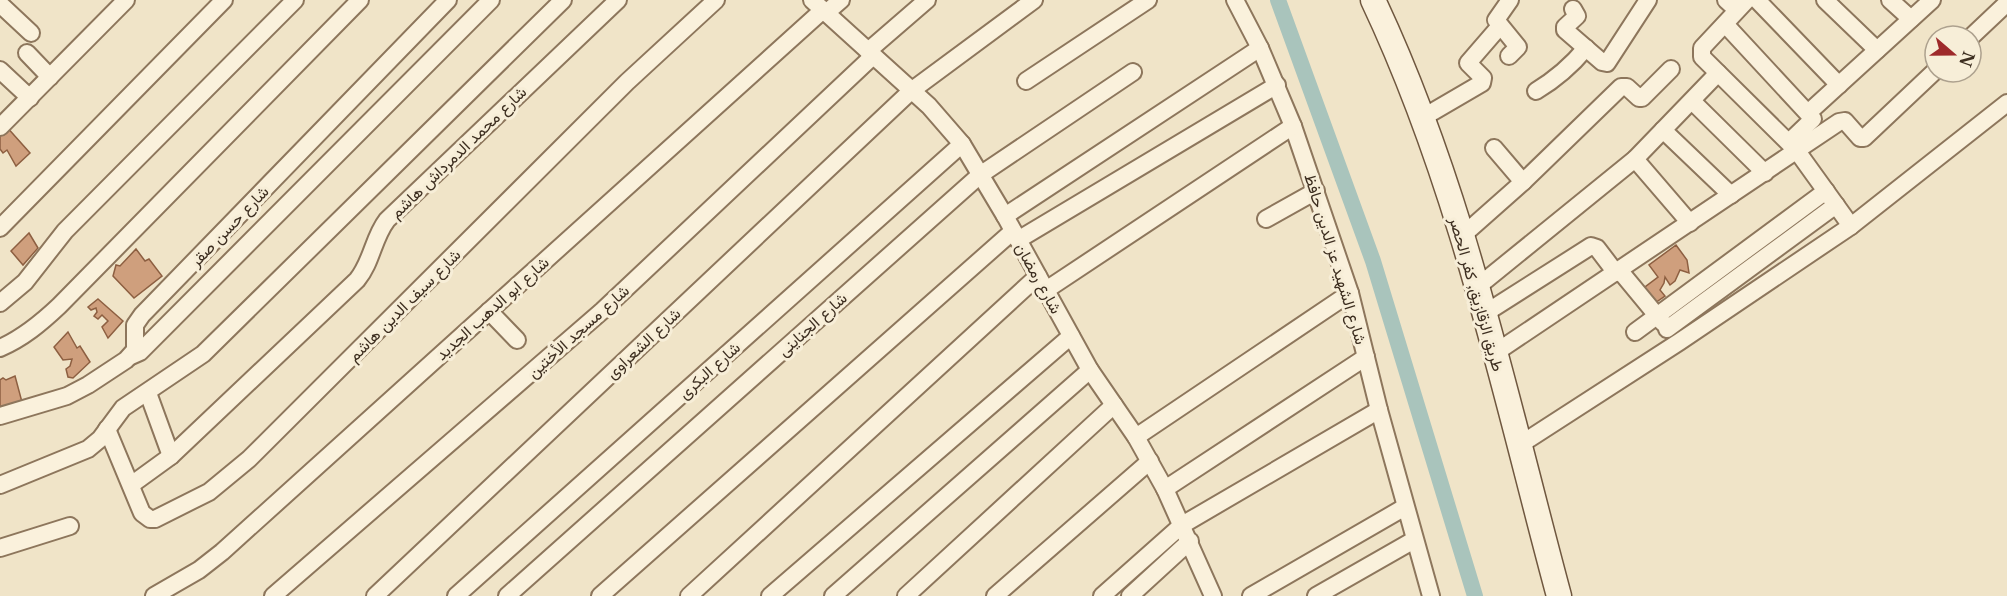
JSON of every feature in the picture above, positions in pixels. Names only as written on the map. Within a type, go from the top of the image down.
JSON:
[{"type":"main road","name":"طريق الزقازيق, كفر الحصر","points":[[1373,0],[1422,118],[1462,236],[1559,596]]},
{"type":"street","points":[[0,127],[126,0]]},
{"type":"street","points":[[0,228],[224,0]]},
{"type":"street","points":[[0,303],[25,282],[65,231],[295,0]]},
{"type":"street","points":[[0,348],[39,325],[59,306],[360,0]]},
{"type":"street","name":"شارع حسن صقر","points":[[131,356],[136,344],[135,325],[142,315],[448,0]]},
{"type":"street","points":[[0,416],[67,396],[140,352],[491,0]]},
{"type":"street","points":[[0,485],[88,449],[100,439],[123,408],[203,354],[563,0]]},
{"type":"street","name":"شارع محمد الدمرداش هاشم","points":[[130,485],[171,456],[357,280],[364,271],[378,234],[387,220],[618,0]]},
{"type":"street","name":"شارع سيف الدين هاشم","points":[[107,429],[142,513],[150,519],[180,508],[209,492],[249,459],[627,82],[716,0]]},
{"type":"street","name":"شارع ابو الدهب الجديد","points":[[154,596],[200,570],[222,552],[820,8],[841,0]]},
{"type":"street","name":"شارع مسجد الأختين","points":[[273,596],[602,311],[927,0]]},
{"type":"street","name":"شارع الشعراوى","points":[[375,596],[911,91],[1034,0]]},
{"type":"street","points":[[1026,81],[1149,0]]},
{"type":"street","name":"شارع الشهيد عز الدين حافظ","points":[[1235,0],[1277,85],[1350,293],[1426,594]]},
{"type":"street","points":[[1509,56],[1518,47],[1496,22],[1496,18],[1510,0]]},
{"type":"street","points":[[1573,9],[1578,15],[1565,29],[1602,62],[1608,62],[1648,0]]},
{"type":"street","points":[[1757,0],[1839,85]]},
{"type":"street","points":[[1825,0],[1877,50]]},
{"type":"street","points":[[1890,0],[1911,19]]},
{"type":"street","points":[[1808,113],[1932,0]]},
{"type":"street","points":[[1737,3],[1725,24],[1702,48],[1702,57],[1793,146],[1851,226]]},
{"type":"street","points":[[1983,26],[2007,3]]},
{"type":"street","points":[[0,4],[31,33]]},
{"type":"street","name":"شارع رمضان","points":[[820,8],[935,112],[962,144],[1090,370],[1137,437],[1190,541],[1213,596]]},
{"type":"street","points":[[1494,353],[1765,172],[1793,146],[1813,120],[1725,24]]},
{"type":"street","points":[[1422,118],[1482,83],[1483,78],[1468,63],[1500,26]]},
{"type":"street","points":[[600,596],[1012,229],[1260,48]]},
{"type":"street","points":[[1536,91],[1572,65],[1586,48]]},
{"type":"street","points":[[27,53],[50,77]]},
{"type":"street","points":[[1462,236],[1523,182],[1621,87],[1627,87],[1642,98],[1671,69]]},
{"type":"street","points":[[0,70],[30,98]]},
{"type":"street","name":"شارع الجناينى","points":[[507,596],[980,176],[1133,72]]},
{"type":"street","points":[[1476,288],[1635,159],[1719,73]]},
{"type":"street","points":[[1793,146],[1842,121],[1848,123],[1860,138],[1864,138],[1923,82]]},
{"type":"street","points":[[1012,229],[1277,85]]},
{"type":"street","points":[[1692,101],[1765,172]]},
{"type":"street","points":[[1518,446],[1851,226],[2007,103]]},
{"type":"street","points":[[689,596],[1042,283],[1293,126]]},
{"type":"street","points":[[1663,130],[1731,195]]},
{"type":"street","name":"شارع البكرى","points":[[456,596],[962,144]]},
{"type":"street","points":[[1494,148],[1523,182]]},
{"type":"street","points":[[1635,159],[1690,223]]},
{"type":"street","points":[[1266,219],[1316,191]]},
{"type":"street","points":[[1662,322],[1826,191]]},
{"type":"street","points":[[1635,332],[1662,322],[1836,205]]},
{"type":"street","points":[[1484,315],[1591,246],[1597,248],[1678,342]]},
{"type":"street","points":[[1137,437],[1350,293]]},
{"type":"street","points":[[489,311],[517,340]]},
{"type":"street","points":[[770,596],[1071,336]]},
{"type":"street","points":[[1165,489],[1366,357]]},
{"type":"street","points":[[833,596],[1090,370]]},
{"type":"street","points":[[148,393],[171,456]]},
{"type":"street","points":[[906,596],[1114,405]]},
{"type":"street","points":[[1102,596],[1182,525],[1379,410]]},
{"type":"street","points":[[995,596],[1150,461]]},
{"type":"street","points":[[1251,596],[1405,507]]},
{"type":"street","points":[[0,548],[70,526]]},
{"type":"street","points":[[1316,596],[1414,540]]},
{"type":"street","points":[[1130,596],[1190,541]]},
{"type":"building","points":[[5,125],[30,153],[16,166],[7,150],[3,153],[0,149],[0,130]]},
{"type":"building","points":[[29,233],[38,248],[23,265],[11,251]]},
{"type":"building","points":[[1676,245],[1687,260],[1689,273],[1680,270],[1675,281],[1670,285],[1665,277],[1660,290],[1665,296],[1652,305],[1641,290],[1658,277],[1649,265]]},
{"type":"building","points":[[136,249],[145,261],[149,259],[162,276],[134,298],[113,276],[116,265],[120,266]]},
{"type":"building","points":[[98,299],[123,321],[108,338],[102,327],[108,321],[102,315],[98,319],[94,316],[97,312],[96,308],[91,310],[88,307]]},
{"type":"building","points":[[68,332],[77,348],[80,346],[90,362],[73,378],[68,377],[66,369],[70,366],[72,359],[63,360],[54,347]]},
{"type":"building","points":[[15,376],[22,402],[0,412],[0,380]]},
{"type":"waterway","points":[[1278,0],[1373,261],[1475,596]]}]
